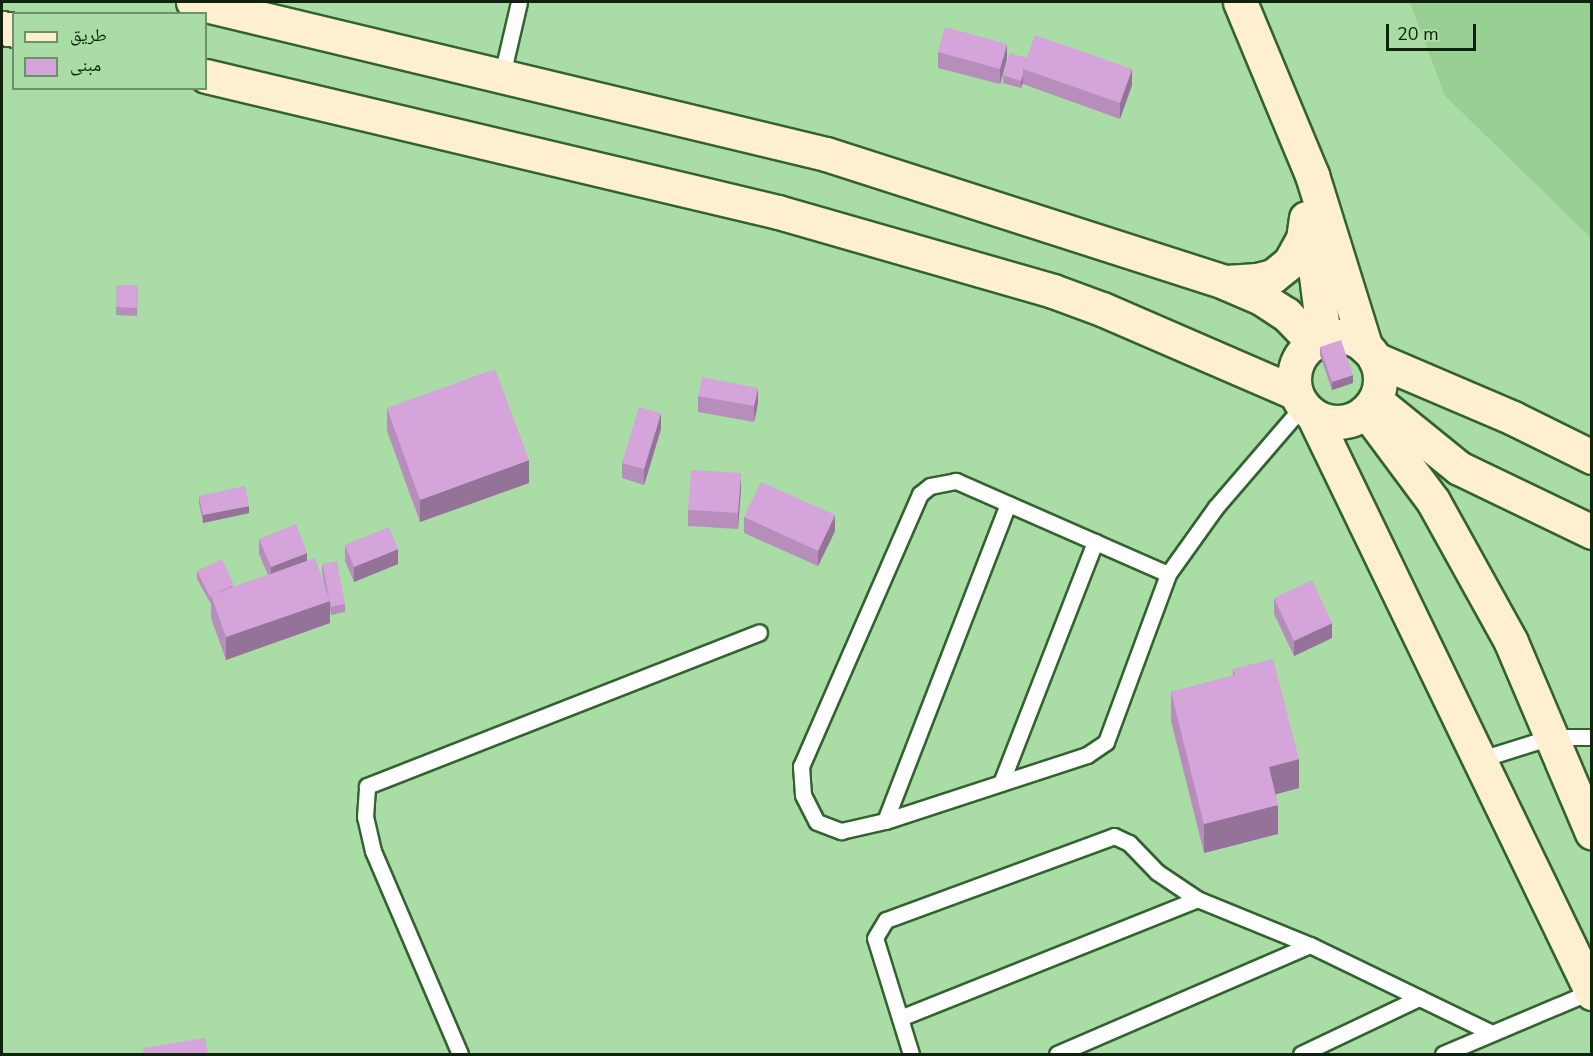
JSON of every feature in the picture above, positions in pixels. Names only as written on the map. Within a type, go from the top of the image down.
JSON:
[{"type":"main road","points":[[193,2],[826,154],[1224,282],[1260,298],[1286,314],[1319,341]]},
{"type":"main road","points":[[207,76],[778,212],[1053,291],[1102,309],[1304,405],[1326,421],[1340,422],[1354,419],[1370,406],[1380,373],[1370,354],[1312,175],[1240,2]]},
{"type":"main road","points":[[1224,282],[1257,280],[1273,276],[1290,262],[1303,239],[1312,175]]},
{"type":"main road","points":[[1312,175],[1319,341]]},
{"type":"main road","points":[[1591,992],[1304,405],[1294,379],[1296,365],[1303,353],[1319,341],[1339,336],[1354,340],[1370,354],[1513,418],[1592,458]]},
{"type":"main road","points":[[1370,406],[1459,468],[1592,532]]},
{"type":"main road","points":[[1370,406],[1433,501],[1511,642],[1592,833]]},
{"type":"lane","points":[[502,75],[519,2]]},
{"type":"lane","points":[[1168,574],[956,481],[930,486],[920,494],[801,766],[803,795],[817,822],[842,831],[885,821],[1087,754],[1106,742],[1168,574],[1216,507],[1304,405]]},
{"type":"lane","points":[[885,821],[1008,504]]},
{"type":"lane","points":[[1001,783],[1095,542]]},
{"type":"lane","points":[[460,1054],[373,851],[365,817],[367,786],[759,632]]},
{"type":"lane","points":[[1478,760],[1551,737],[1592,737]]},
{"type":"lane","points":[[911,1054],[875,938],[886,920],[1114,836],[1129,843],[1157,872],[1197,899],[1310,945],[1492,1033]]},
{"type":"lane","points":[[900,1018],[1197,899]]},
{"type":"lane","points":[[1057,1054],[1310,945]]},
{"type":"lane","points":[[1443,1054],[1591,992]]},
{"type":"lane","points":[[1301,1054],[1419,998]]},
{"type":"shaded area","points":[[1410,2],[1591,2],[1591,238],[1445,96]]},
{"type":"building","points":[[945,27],[1007,44],[1000,69],[938,52]]},
{"type":"building","points":[[1035,35],[1132,69],[1120,103],[1023,69]]},
{"type":"building","points":[[1010,53],[1027,58],[1021,81],[1003,75]]},
{"type":"building","points":[[117,285],[138,285],[137,308],[116,307]]},
{"type":"building","points":[[1341,340],[1353,375],[1332,382],[1320,347]]},
{"type":"building","points":[[495,369],[529,460],[420,500],[387,408]]},
{"type":"building","points":[[702,377],[758,388],[754,406],[698,396]]},
{"type":"building","points":[[639,407],[661,413],[644,469],[622,463]]},
{"type":"building","points":[[691,470],[741,473],[738,513],[688,510]]},
{"type":"building","points":[[761,482],[835,515],[818,551],[744,517]]},
{"type":"building","points":[[245,486],[249,506],[203,515],[199,496]]},
{"type":"building","points":[[296,524],[307,553],[271,567],[259,539]]},
{"type":"building","points":[[389,527],[398,549],[354,567],[345,545]]},
{"type":"building","points":[[315,558],[330,601],[226,637],[211,595]]},
{"type":"building","points":[[222,559],[234,585],[210,597],[197,571]]},
{"type":"building","points":[[337,561],[345,604],[331,607],[322,564]]},
{"type":"building","points":[[1312,580],[1332,623],[1294,641],[1274,598]]},
{"type":"building","points":[[1273,659],[1299,759],[1269,767],[1278,805],[1204,824],[1171,692],[1235,675],[1233,669]]},
{"type":"building","points":[[205,1038],[208,1054],[144,1054],[143,1048]]}]
